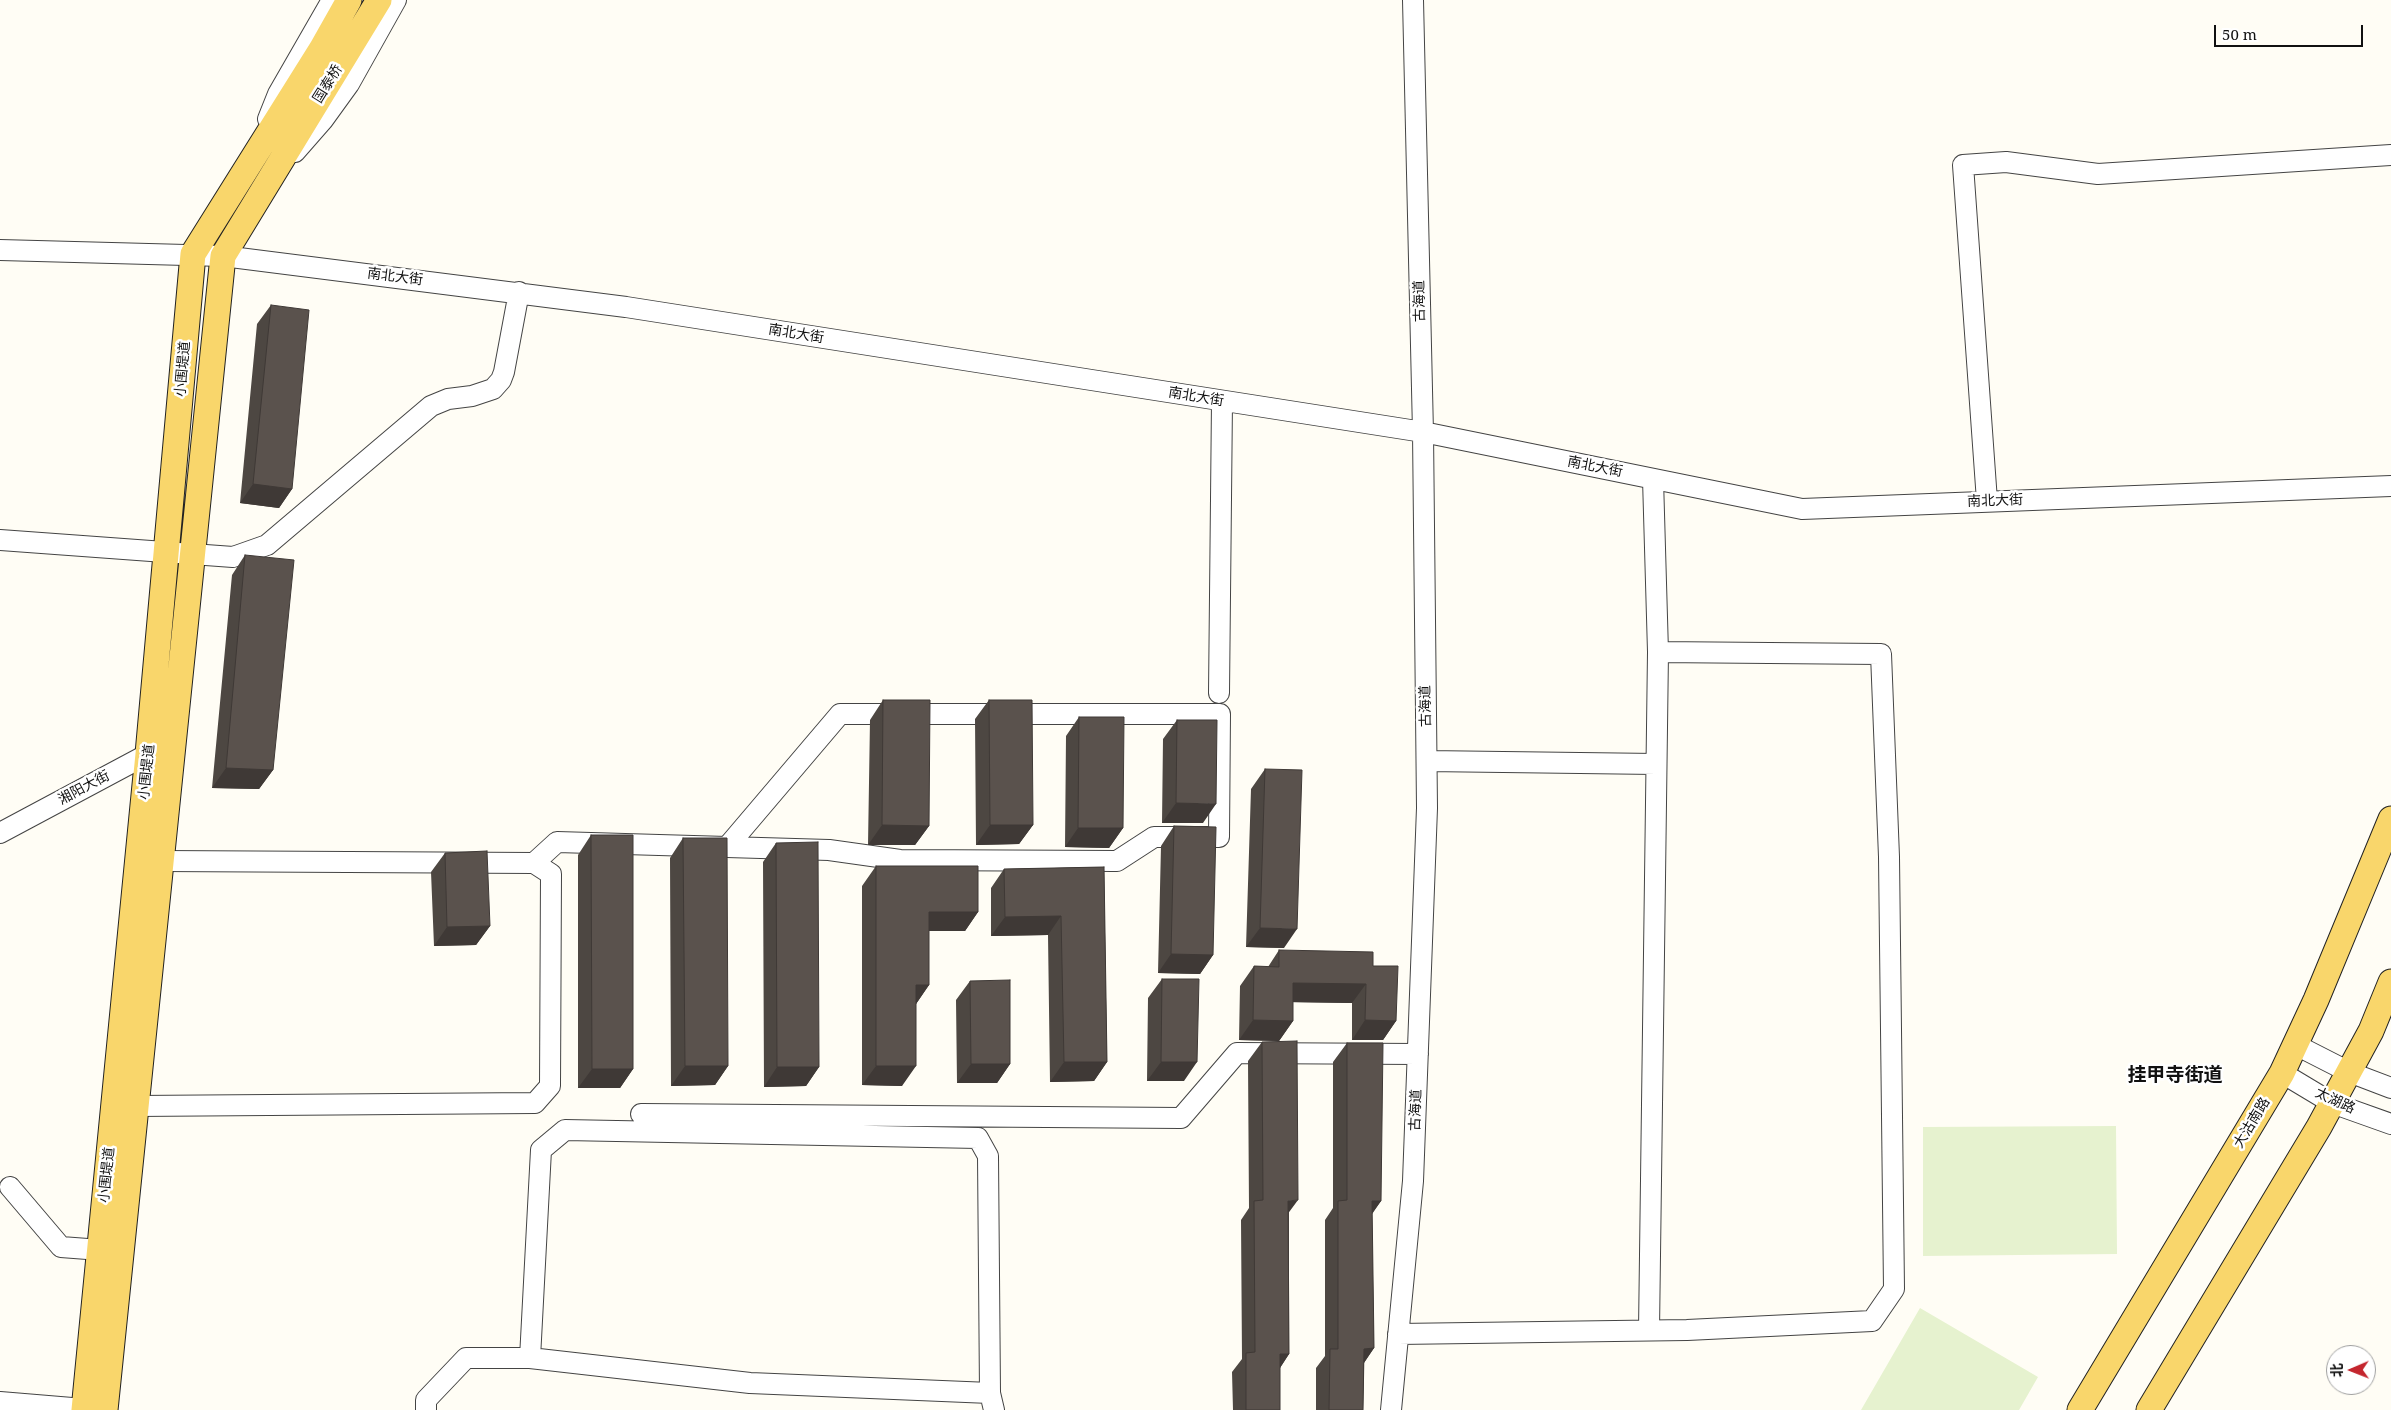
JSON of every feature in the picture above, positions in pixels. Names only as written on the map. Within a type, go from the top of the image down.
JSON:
[{"type":"main road","name":"国泰桥","points":[[257,151],[322,48],[349,0]]},
{"type":"main road","name":"国泰桥","points":[[278,170],[300,127],[379,0]]},
{"type":"main road","name":"小围堤道","points":[[111,1251],[136,1106],[162,861],[160,754],[168,553],[193,254],[257,151]]},
{"type":"main road","name":"小围堤道","points":[[91,1410],[111,1251],[160,754],[193,555],[223,256],[278,170]]},
{"type":"main road","name":"大沽南路","points":[[2080,1410],[2282,1072],[2296,1045],[2391,819]]},
{"type":"main road","points":[[2149,1410],[2332,1103],[2371,1031],[2391,982]]},
{"type":"street","points":[[257,151],[278,94],[332,0]]},
{"type":"street","points":[[278,170],[323,120],[349,84],[396,0]]},
{"type":"street","name":"古海道","points":[[1391,1410],[1413,1181],[1428,808],[1423,432],[1413,0]]},
{"type":"street","points":[[1987,501],[1963,165],[2006,162],[2098,174],[2391,155]]},
{"type":"street","name":"南北大街","points":[[0,250],[223,256],[519,292],[1423,432],[1802,509],[2391,486]]},
{"type":"street","points":[[0,540],[233,557],[268,545],[431,406],[448,399],[472,396],[493,389],[501,380],[504,372],[519,292]]},
{"type":"street","points":[[1220,693],[1222,401]]},
{"type":"street","points":[[1649,1330],[1658,652],[1653,479]]},
{"type":"street","points":[[1398,1334],[1649,1330],[1872,1321],[1894,1289],[1889,857],[1881,654],[1658,652]]},
{"type":"street","points":[[534,863],[557,842],[727,847],[829,850],[900,860],[1117,861],[1154,837],[1219,837],[1220,714],[840,714],[727,847]]},
{"type":"street","name":"湘阳大街","points":[[0,833],[160,754]]},
{"type":"street","points":[[1427,760],[1656,764]]},
{"type":"street","points":[[136,1106],[535,1102],[550,1086],[551,874],[534,863],[162,861]]},
{"type":"street","points":[[2296,1045],[2349,1072],[2391,1088]]},
{"type":"street","points":[[641,1114],[1181,1118],[1237,1053],[1418,1054]]},
{"type":"street","name":"太湖路","points":[[2282,1072],[2332,1103],[2391,1124]]},
{"type":"street","points":[[426,1410],[426,1400],[466,1358],[530,1358],[750,1383],[992,1401],[988,1156],[978,1138],[565,1130],[540,1150],[530,1358]]},
{"type":"street","points":[[10,1187],[61,1247],[111,1251]]},
{"type":"street","points":[[0,1402],[91,1410]]},
{"type":"green space","points":[[2116,1126],[2117,1254],[1923,1256],[1923,1127]]},
{"type":"green space","points":[[1920,1308],[2038,1377],[2019,1410],[1861,1410]]},
{"type":"building","points":[[271,305],[309,310],[292,489],[253,484]]},
{"type":"building","points":[[245,555],[294,560],[273,770],[226,768]]},
{"type":"building","points":[[883,700],[930,700],[929,826],[882,825]]},
{"type":"building","points":[[989,700],[1032,700],[1033,825],[990,825]]},
{"type":"building","points":[[1079,717],[1124,717],[1123,828],[1078,828]]},
{"type":"building","points":[[1177,720],[1217,720],[1216,804],[1176,803]]},
{"type":"building","points":[[1265,769],[1302,770],[1297,929],[1260,928]]},
{"type":"building","points":[[1174,826],[1216,827],[1213,955],[1171,954]]},
{"type":"building","points":[[591,835],[633,835],[633,1069],[592,1069]]},
{"type":"building","points":[[683,838],[727,838],[728,1066],[685,1066]]},
{"type":"building","points":[[818,842],[819,1067],[777,1067],[776,843]]},
{"type":"building","points":[[487,851],[490,926],[447,927],[445,853]]},
{"type":"building","points":[[876,866],[978,866],[978,912],[929,912],[929,985],[916,985],[916,1066],[876,1066]]},
{"type":"building","points":[[1104,867],[1107,1062],[1064,1062],[1061,916],[1005,917],[1004,869]]},
{"type":"building","points":[[1279,950],[1373,952],[1373,966],[1398,966],[1396,1021],[1365,1020],[1366,984],[1293,983],[1293,1021],[1253,1020],[1254,966],[1279,967]]},
{"type":"building","points":[[1162,979],[1199,979],[1197,1062],[1161,1062]]},
{"type":"building","points":[[1010,980],[1010,1064],[971,1064],[970,981]]},
{"type":"building","points":[[1297,1041],[1298,1200],[1288,1201],[1289,1354],[1280,1354],[1280,1410],[1246,1410],[1246,1353],[1255,1352],[1254,1201],[1263,1200],[1262,1042]]},
{"type":"building","points":[[1347,1043],[1383,1043],[1381,1201],[1372,1201],[1374,1348],[1364,1349],[1363,1410],[1329,1410],[1330,1349],[1338,1349],[1338,1201],[1347,1200]]},
{"type":"district","name":"挂甲寺街道","points":[[2175,1076]]}]
